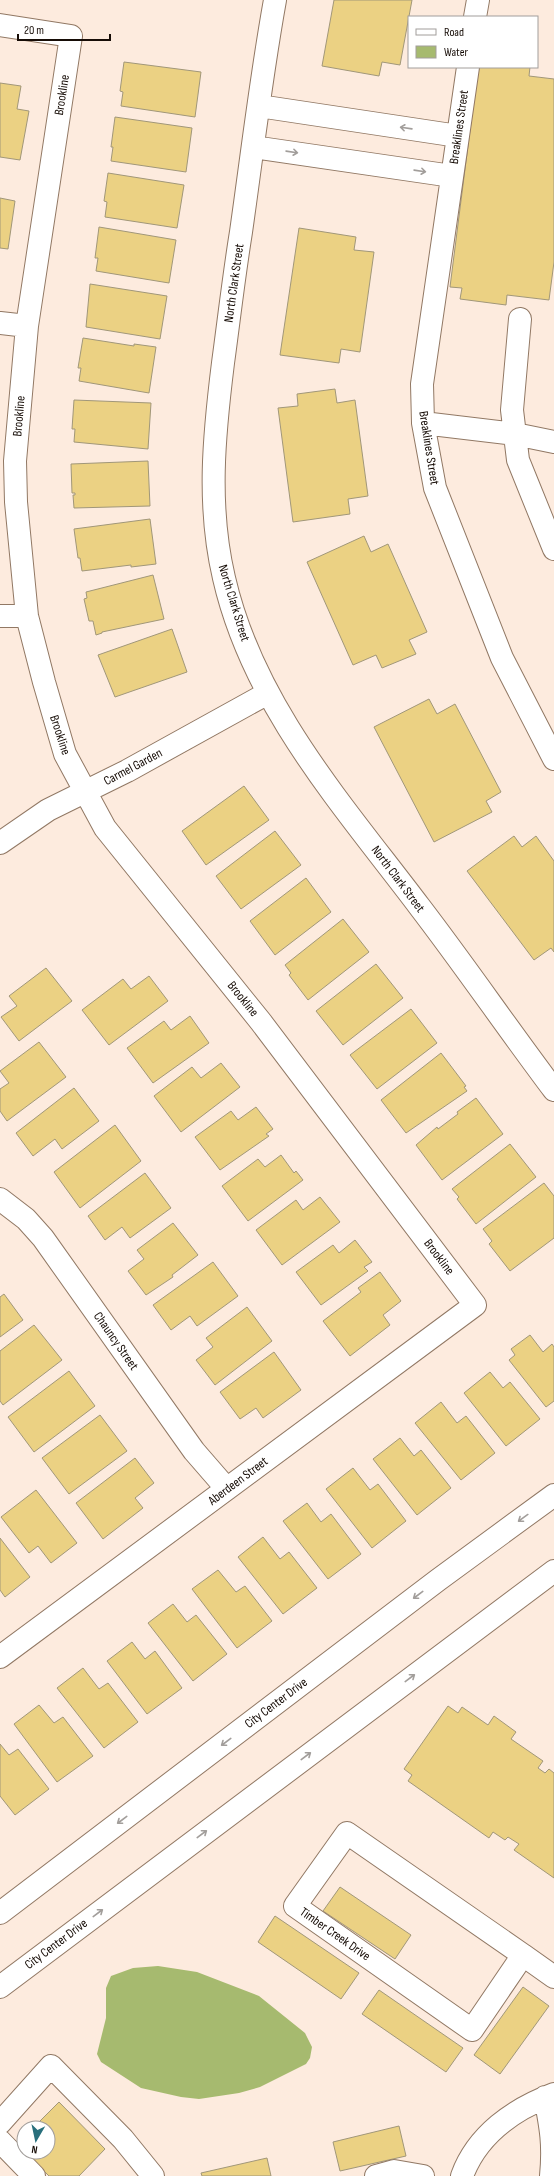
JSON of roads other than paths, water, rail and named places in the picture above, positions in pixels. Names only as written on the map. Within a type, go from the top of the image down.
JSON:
[{"type":"street","name":"North Clark Street","points":[[275,0],[253,147],[214,434],[212,478],[216,530],[224,578],[242,635],[268,693],[286,727],[554,1090]]},
{"type":"street","points":[[475,16],[478,0]]},
{"type":"street","name":"Brookline","points":[[0,25],[72,36],[27,326],[15,461],[16,502],[27,616],[65,754],[105,828],[261,1022],[475,1305]]},
{"type":"street","name":"Breaklines Street","points":[[468,68],[422,384],[423,423],[438,496],[502,658],[554,759]]},
{"type":"street","points":[[259,106],[458,136]]},
{"type":"street","points":[[253,147],[452,176]]},
{"type":"street","points":[[520,319],[512,410],[518,460],[554,549]]},
{"type":"street","points":[[0,323],[27,326]]},
{"type":"street","points":[[423,423],[515,434],[554,442]]},
{"type":"street","points":[[0,616],[27,616]]},
{"type":"street","name":"Carmel Garden","points":[[0,843],[48,810],[127,771],[268,693]]},
{"type":"street","name":"Chauncy Street","points":[[0,1199],[26,1219],[43,1238],[194,1451],[227,1489]]},
{"type":"street","name":"Aberdeen Street","points":[[0,1657],[475,1305]]},
{"type":"street","name":"City Center Drive","points":[[0,1913],[431,1585],[554,1494]]},
{"type":"street","name":"City Center Drive","points":[[0,1987],[554,1571]]},
{"type":"street","name":"Timber Creek Drive","points":[[523,1955],[472,2030],[295,1906],[347,1833],[554,1976]]},
{"type":"street","points":[[0,2123],[51,2066],[123,2139],[153,2176]]},
{"type":"street","points":[[462,2176],[468,2160],[482,2140],[503,2121],[529,2105],[550,2096],[554,2150],[551,2176]]},
{"type":"street","points":[[0,2141],[34,2176]]},
{"type":"street","points":[[376,2176],[394,2171],[423,2176]]},
{"type":"water","points":[[158,1966],[197,1972],[259,1996],[305,2033],[312,2047],[310,2058],[306,2064],[260,2087],[239,2093],[199,2099],[181,2097],[141,2088],[101,2062],[97,2054],[106,2018],[106,1988],[111,1976],[133,1968]]}]
